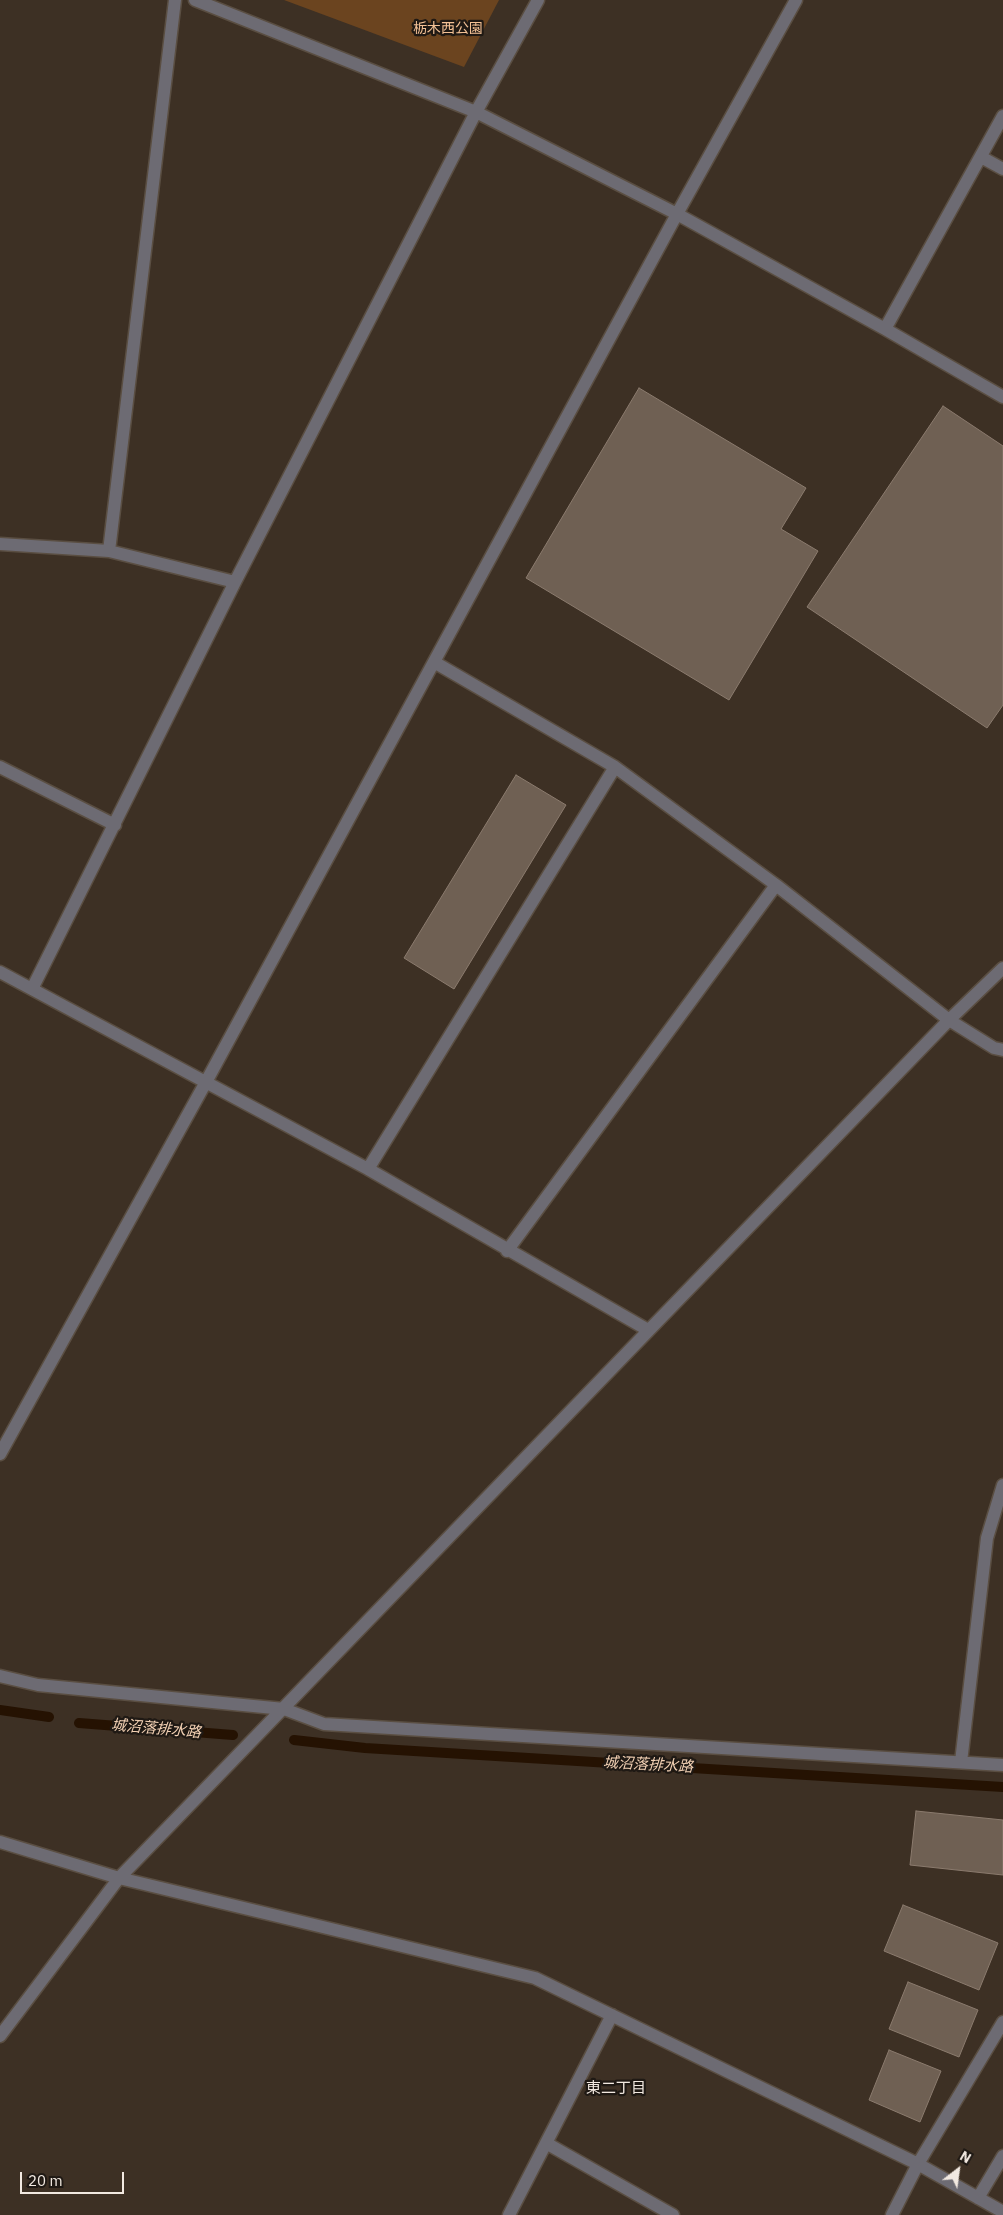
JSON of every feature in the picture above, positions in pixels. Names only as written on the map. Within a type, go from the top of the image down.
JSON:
[{"type":"street","points":[[109,551],[175,0]]},
{"type":"street","points":[[195,0],[476,112],[677,214],[885,329],[1003,397]]},
{"type":"street","points":[[32,990],[235,582],[476,112],[538,0]]},
{"type":"street","points":[[0,1454],[206,1082],[677,214],[796,0]]},
{"type":"street","points":[[885,329],[1003,116]]},
{"type":"street","points":[[981,156],[1003,169]]},
{"type":"street","points":[[0,544],[109,551],[235,582]]},
{"type":"street","points":[[434,662],[615,767],[776,885],[949,1020],[994,1048],[1003,1050]]},
{"type":"street","points":[[0,767],[115,825]]},
{"type":"street","points":[[368,1169],[615,767]]},
{"type":"street","points":[[507,1251],[776,885]]},
{"type":"street","points":[[0,2036],[119,1878],[949,1020],[1003,968]]},
{"type":"street","points":[[0,972],[368,1169],[507,1251],[648,1330]]},
{"type":"street","points":[[961,1762],[987,1538],[1003,1485]]},
{"type":"street","points":[[0,1676],[38,1684],[284,1709],[324,1724],[1003,1765]]},
{"type":"street","points":[[0,1842],[119,1878],[535,1978],[918,2164],[1003,2212]]},
{"type":"street","points":[[509,2215],[612,2016]]},
{"type":"street","points":[[892,2215],[918,2164],[1003,2022]]},
{"type":"street","points":[[546,2143],[673,2215]]},
{"type":"street","points":[[978,2198],[1003,2156]]},
{"type":"green space","name":"栃木西公園","points":[[284,0],[499,0],[464,67]]},
{"type":"building","points":[[639,388],[806,488],[781,529],[818,551],[729,700],[526,578]]},
{"type":"building","points":[[943,406],[1003,446],[1003,705],[987,728],[807,607]]},
{"type":"building","points":[[516,775],[566,805],[454,989],[404,958]]},
{"type":"building","points":[[916,1811],[1003,1820],[1003,1875],[910,1865]]},
{"type":"building","points":[[903,1905],[998,1943],[979,1990],[884,1951]]},
{"type":"building","points":[[908,1982],[978,2010],[959,2057],[889,2029]]},
{"type":"building","points":[[889,2050],[941,2071],[920,2122],[869,2100]]},
{"type":"waterway","name":"城沼落排水路","points":[[0,1710],[49,1717]]},
{"type":"waterway","name":"城沼落排水路","points":[[79,1723],[233,1735]]},
{"type":"waterway","name":"城沼落排水路","points":[[294,1740],[365,1748],[1003,1787]]},
{"type":"district","name":"東二丁目","points":[[616,2089]]}]
